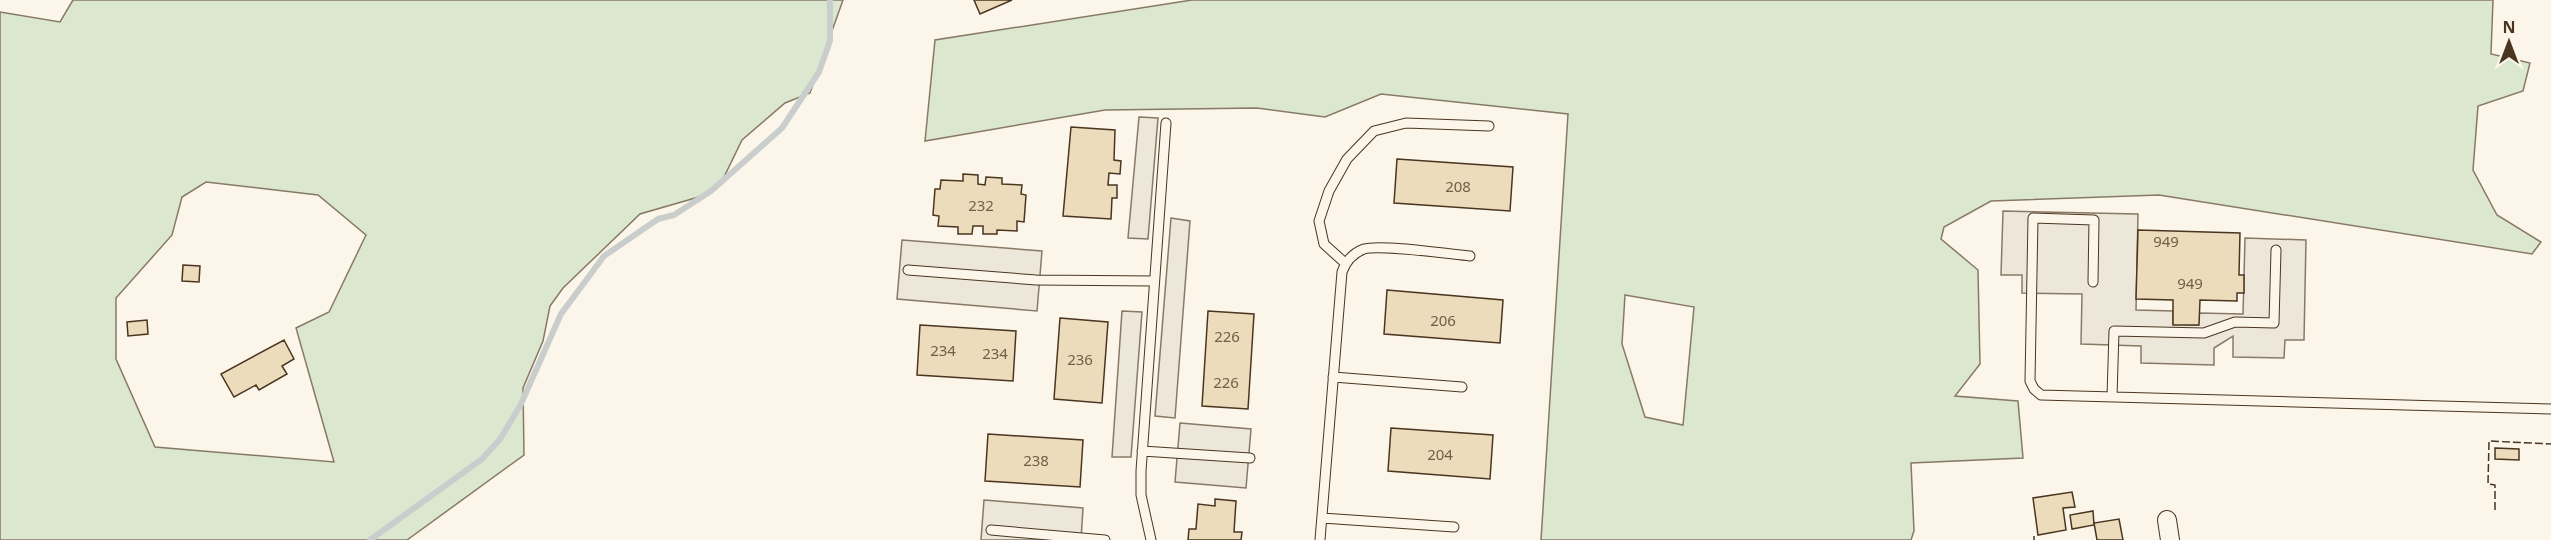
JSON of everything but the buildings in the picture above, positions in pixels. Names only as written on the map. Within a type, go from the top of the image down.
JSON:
[{"type":"street","points":[[2167,520],[2170,540]]},
{"type":"lane","points":[[1151,540],[1141,495],[1142,451],[1166,123]]},
{"type":"lane","points":[[1345,263],[1324,244],[1319,221],[1329,191],[1347,159],[1374,131],[1406,123],[1489,126]]},
{"type":"lane","points":[[2093,282],[2094,220],[2032,218],[2030,381],[2034,389],[2042,395],[2551,409]]},
{"type":"lane","points":[[1320,540],[1342,272],[1345,263],[1354,254],[1371,248],[1470,256]]},
{"type":"lane","points":[[2112,397],[2114,331],[2204,333],[2235,322],[2274,323],[2276,250]]},
{"type":"lane","points":[[908,270],[1036,280],[1154,281]]},
{"type":"lane","points":[[1333,377],[1462,387]]},
{"type":"lane","points":[[1142,451],[1250,458]]},
{"type":"lane","points":[[1322,518],[1454,527]]},
{"type":"lane","points":[[991,530],[1105,540]]},
{"type":"green space","points":[[73,0],[843,0],[810,93],[785,103],[742,140],[723,179],[709,194],[640,214],[563,288],[550,306],[543,341],[523,388],[524,455],[407,540],[0,540],[0,12],[60,22]],"holes":[[[206,182],[318,195],[366,235],[329,312],[296,328],[334,462],[155,447],[116,359],[116,298],[172,235],[182,197]]]},
{"type":"green space","points":[[1192,0],[2493,0],[2491,54],[2530,63],[2523,91],[2478,106],[2473,170],[2497,215],[2541,242],[2532,254],[2159,195],[1991,201],[1944,227],[1941,239],[1978,270],[1980,364],[1955,396],[2018,401],[2023,458],[1911,463],[1914,531],[1911,540],[1541,540],[1568,114],[1381,94],[1325,117],[1257,108],[1105,110],[925,141],[935,40]],"holes":[[[1625,295],[1694,307],[1683,425],[1645,417],[1622,344]]]},
{"type":"shaded area","points":[[1139,117],[1158,118],[1148,239],[1128,238]]},
{"type":"shaded area","points":[[2003,211],[2138,214],[2136,310],[2173,311],[2173,324],[2198,325],[2199,313],[2243,314],[2245,238],[2306,240],[2304,340],[2285,340],[2284,358],[2233,357],[2233,336],[2214,348],[2214,365],[2141,363],[2141,346],[2081,344],[2082,294],[2022,293],[2022,275],[2001,275]]},
{"type":"shaded area","points":[[1171,218],[1190,221],[1175,418],[1155,416]]},
{"type":"shaded area","points":[[902,240],[1042,251],[1037,311],[897,299]]},
{"type":"shaded area","points":[[1122,311],[1142,312],[1131,457],[1112,457]]},
{"type":"shaded area","points":[[1180,423],[1251,429],[1246,488],[1175,482]]},
{"type":"shaded area","points":[[984,500],[1083,508],[1081,540],[981,540]]},
{"type":"waterway","points":[[370,540],[482,459],[500,439],[520,406],[561,314],[604,256],[658,219],[674,215],[711,191],[782,128],[819,72],[830,41],[830,0]]},
{"type":"fence","points":[[2495,510],[2495,485],[2488,484],[2489,441],[2551,444]]}]
